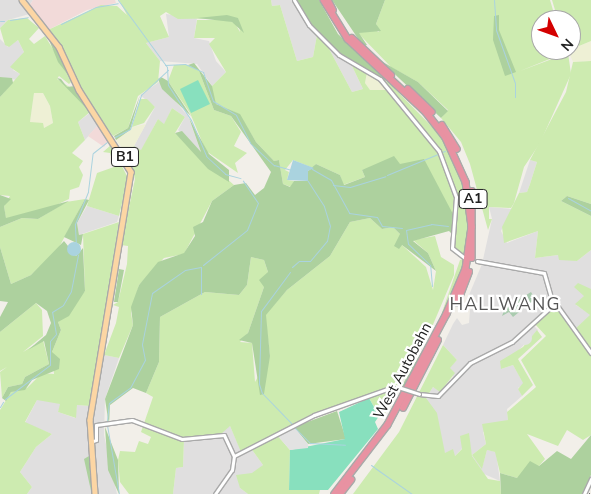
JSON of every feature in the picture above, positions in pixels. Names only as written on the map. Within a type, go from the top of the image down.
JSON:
[{"type":"highway","name":"West Autobahn","points":[[324,0],[348,39],[426,112],[446,138],[464,177],[472,227],[466,269],[447,314],[388,425],[335,494]]},
{"type":"highway","name":"West Autobahn","points":[[328,0],[352,38],[425,106],[450,136],[469,179],[476,222],[471,266],[456,306],[398,417],[340,494]]},
{"type":"main road","name":"B1","points":[[22,0],[59,47],[84,98],[131,172],[94,391],[90,442],[95,494]]},
{"type":"street","points":[[294,0],[309,25],[339,55],[380,79],[442,155],[456,197],[452,248],[465,258]]},
{"type":"street","points":[[477,261],[544,272],[555,303],[568,318],[591,353]]},
{"type":"street","points":[[234,456],[314,415],[390,388],[401,388],[419,394],[438,396],[470,363],[512,342],[555,303]]},
{"type":"street","points":[[90,442],[96,440],[95,426],[107,426],[132,420],[182,439],[224,435],[234,456],[232,470],[215,494]]},
{"type":"street","points":[[584,494],[591,479]]},
{"type":"shaded area","points":[[0,0],[33,0],[29,6],[33,13],[8,20],[0,28]]},
{"type":"shaded area","points":[[33,0],[115,0],[116,3],[87,10],[48,30],[29,6]]},
{"type":"shaded area","points":[[271,0],[296,0],[317,35],[313,57],[297,61],[280,5],[272,6]]},
{"type":"shaded area","points":[[166,14],[197,18],[194,38],[209,41],[216,61],[226,72],[212,86],[197,64],[160,61],[146,43],[169,37]]},
{"type":"shaded area","points":[[0,39],[8,47],[18,40],[24,52],[13,70],[20,74],[17,80],[0,77]]},
{"type":"shaded area","points":[[327,45],[352,66],[363,89],[352,92]]},
{"type":"shaded area","points":[[159,82],[188,116],[201,152],[178,130],[185,117],[172,108],[164,125],[158,119],[141,151],[134,146],[155,107],[140,95]]},
{"type":"shaded area","points":[[91,112],[99,124],[85,140],[78,122]]},
{"type":"shaded area","points":[[99,124],[108,141],[104,147],[88,136]]},
{"type":"shaded area","points":[[530,160],[537,162],[530,184],[527,192],[519,193]]},
{"type":"shaded area","points":[[87,206],[119,216],[117,222],[79,235],[77,223]]},
{"type":"shaded area","points":[[489,207],[512,209],[501,231],[507,243],[538,231],[535,258],[558,255],[577,261],[591,250],[591,289],[576,305],[591,315],[575,329],[558,307],[533,325],[538,330],[501,369],[513,365],[524,384],[518,388],[522,396],[507,409],[508,420],[483,432],[486,444],[472,455],[482,468],[487,450],[496,452],[500,481],[484,474],[472,456],[469,441],[454,457],[445,454],[426,398],[433,387],[440,391],[453,377],[449,368],[457,360],[443,345],[453,324],[457,318],[462,325],[469,323],[470,309],[478,307],[475,297],[469,295],[482,264],[492,219]]},
{"type":"shaded area","points":[[525,331],[530,333],[532,338],[530,343],[525,345],[520,343],[518,338],[520,333]]},
{"type":"shaded area","points":[[104,355],[119,358],[105,399],[104,435],[117,494],[96,494],[91,420]]},
{"type":"shaded area","points":[[46,399],[61,404],[58,412],[75,418],[77,405],[90,406],[92,494],[27,494],[32,487],[20,472],[36,447],[52,434],[25,423],[37,400]]},
{"type":"shaded area","points":[[230,426],[241,451],[250,447],[263,465],[240,488],[248,494],[173,494],[176,468],[183,467],[184,439]]},
{"type":"shaded area","points":[[294,427],[308,444],[308,448],[290,450],[277,435]]},
{"type":"green space","points":[[119,0],[271,0],[272,6],[280,5],[297,61],[313,57],[317,35],[327,45],[352,92],[363,89],[352,66],[367,72],[365,83],[370,90],[386,90],[383,81],[388,82],[443,138],[461,175],[469,221],[466,258],[453,249],[457,221],[400,164],[362,170],[365,177],[343,185],[340,175],[316,164],[313,168],[293,160],[285,170],[289,172],[287,180],[294,181],[291,187],[283,184],[279,160],[274,161],[256,142],[239,114],[216,104],[212,96],[212,86],[226,72],[209,44],[215,38],[194,38],[197,20],[226,20],[235,23],[240,32],[238,18],[178,19],[166,12],[160,16],[169,37],[146,43],[160,61],[158,82],[138,96],[128,128],[113,136],[89,104],[48,30],[101,5],[117,6],[127,15]]},
{"type":"green space","points":[[296,0],[319,0],[338,34],[388,82],[347,60],[314,28]]},
{"type":"green space","points":[[332,0],[385,0],[376,24],[381,31],[359,33],[367,45],[363,46]]},
{"type":"green space","points":[[385,0],[550,0],[553,10],[531,10],[531,60],[547,60],[520,71],[549,60],[569,60],[571,74],[540,143],[524,167],[514,203],[511,208],[489,207],[489,219],[492,219],[488,230],[470,164],[461,142],[441,118],[448,110],[418,82],[391,67],[358,33],[372,29],[379,32],[376,24]]},
{"type":"green space","points":[[552,0],[591,0],[591,41],[581,45],[581,10],[555,10]]},
{"type":"green space","points":[[227,15],[238,18],[244,33],[232,22],[197,18]]},
{"type":"green space","points":[[499,15],[499,30],[516,72],[505,76],[493,40],[494,16]]},
{"type":"green space","points":[[27,18],[39,28],[29,39],[34,44],[45,36],[72,81],[69,84],[59,76],[57,79],[71,88],[90,112],[78,122],[85,140],[72,153],[83,161],[79,167],[83,175],[79,187],[70,190],[69,199],[46,210],[6,219],[4,206],[10,196],[0,195],[0,97],[20,74],[10,67],[24,52],[18,40],[9,47],[5,45],[0,28],[8,20]],"holes":[[[34,93],[43,93],[50,106],[53,123],[44,128],[43,123],[30,122]]]},
{"type":"green space","points":[[47,35],[61,54],[72,80],[58,62]]},
{"type":"green space","points":[[591,41],[591,61],[573,62],[572,60],[581,60],[581,45]]},
{"type":"green space","points":[[381,61],[418,82],[448,111],[441,118]]},
{"type":"green space","points":[[591,61],[591,204],[567,196],[561,201],[591,216],[591,250],[577,261],[559,260],[558,255],[535,258],[538,231],[504,243],[502,227],[519,193],[527,192],[537,162],[530,160],[566,92],[573,62]]},
{"type":"green space","points":[[194,63],[212,86],[216,104],[240,114],[256,142],[274,161],[279,160],[283,184],[290,187],[294,181],[308,181],[308,171],[316,164],[340,175],[344,185],[365,177],[362,170],[394,156],[400,164],[424,159],[454,216],[452,234],[449,231],[413,241],[428,253],[436,271],[402,245],[399,249],[394,246],[400,234],[393,227],[382,229],[370,218],[350,222],[330,256],[287,290],[266,315],[270,356],[264,394],[260,395],[252,343],[239,340],[248,333],[264,287],[259,280],[268,272],[264,260],[251,257],[247,285],[239,295],[205,292],[160,317],[159,362],[146,393],[133,388],[110,405],[109,425],[105,399],[133,325],[131,307],[139,285],[158,262],[184,253],[195,236],[193,227],[203,222],[212,201],[234,185],[246,183],[255,195],[264,188],[271,172],[231,116],[214,110],[199,71],[188,65]]},
{"type":"green space","points":[[174,65],[188,65],[199,71],[214,110],[231,116],[241,132],[234,146],[247,153],[235,163],[238,173],[206,151],[190,113],[168,81]]},
{"type":"green space","points":[[367,72],[379,80],[386,90],[370,90],[365,83]]},
{"type":"green space","points":[[0,77],[12,78],[13,83],[0,97]]},
{"type":"green space","points":[[161,77],[168,81],[191,116],[162,89],[158,79]]},
{"type":"green space","points":[[57,78],[61,79],[67,87],[75,86],[87,109]]},
{"type":"green space","points":[[198,80],[210,104],[191,113],[180,89]]},
{"type":"green space","points":[[34,93],[43,93],[50,106],[53,123],[44,128],[30,122]]},
{"type":"green space","points":[[140,95],[130,130],[116,140],[114,136],[128,128]]},
{"type":"green space","points":[[140,99],[147,99],[155,107],[144,123],[132,127]]},
{"type":"green space","points":[[172,108],[185,117],[175,133],[234,185],[212,201],[184,254],[164,258],[139,285],[131,313],[133,325],[119,358],[104,355],[116,323],[119,307],[113,305],[118,302],[127,264],[128,246],[121,245],[135,179],[128,156],[134,146],[141,150],[158,119],[164,124]]},
{"type":"green space","points":[[189,118],[209,154],[229,170],[229,182],[208,169],[175,133],[182,131],[201,152]]},
{"type":"green space","points":[[146,124],[128,156],[116,140],[132,127]]},
{"type":"green space","points":[[111,145],[128,178],[119,216],[87,206],[97,173],[114,167],[110,153],[103,152]]},
{"type":"green space","points":[[0,195],[11,199],[4,206],[6,218],[69,201],[38,219],[22,218],[0,227]]},
{"type":"green space","points":[[567,196],[591,204],[591,216],[561,201]]},
{"type":"green space","points":[[85,199],[57,251],[31,275],[11,284],[0,247],[0,227],[22,218],[38,219],[66,202]]},
{"type":"green space","points":[[85,199],[89,200],[77,223],[79,235],[83,234],[81,245],[64,237]]},
{"type":"green space","points":[[370,218],[382,229],[393,227],[400,234],[402,245],[426,267],[433,290],[436,271],[428,253],[413,240],[435,236],[441,257],[454,265],[454,275],[429,334],[394,389],[386,412],[379,416],[368,396],[310,415],[277,435],[290,450],[289,490],[320,490],[319,494],[248,494],[240,488],[236,475],[252,473],[263,465],[250,447],[241,452],[230,426],[221,434],[184,439],[183,467],[176,468],[173,494],[129,494],[120,482],[118,460],[120,451],[135,452],[139,441],[148,444],[151,437],[141,432],[153,397],[146,393],[159,362],[160,317],[205,292],[239,295],[247,285],[251,257],[264,260],[268,272],[264,287],[248,333],[240,342],[252,343],[255,382],[270,356],[265,315],[287,290],[330,256],[350,222]]},
{"type":"green space","points":[[119,222],[90,406],[77,405],[76,418],[58,412],[60,404],[37,400],[25,422],[52,434],[36,447],[20,472],[32,487],[27,494],[0,494],[0,410],[11,392],[27,388],[42,373],[54,374],[52,352],[61,330],[58,322],[85,291],[83,234]]},
{"type":"green space","points":[[64,241],[76,256],[83,248],[85,291],[69,316],[58,322],[61,330],[52,352],[60,359],[59,369],[32,380],[25,390],[11,392],[6,401],[2,398],[8,387],[22,384],[25,377],[49,364],[44,341],[28,350],[46,335],[51,323],[47,311],[36,303],[0,332],[0,317],[8,302],[0,301],[0,247],[11,284],[31,275]]},
{"type":"green space","points":[[465,259],[457,283],[438,324],[460,260]]},
{"type":"green space","points":[[119,269],[124,270],[118,302],[114,302]]},
{"type":"green space","points":[[578,283],[591,289],[591,435],[583,440],[567,430],[558,446],[527,434],[545,459],[539,466],[517,478],[500,473],[495,452],[487,450],[482,469],[472,455],[486,444],[482,424],[508,420],[507,412],[536,387],[521,360],[546,336],[534,323],[555,306],[575,329],[590,315],[575,304],[584,296],[574,287]]},
{"type":"green space","points":[[531,292],[535,299],[513,317],[509,312],[502,316],[505,308]]},
{"type":"green space","points":[[36,303],[42,310],[43,336],[23,352],[43,340],[49,364],[25,377],[22,384],[8,387],[2,398],[0,372],[7,367],[0,371],[0,332]]},
{"type":"green space","points":[[537,330],[542,337],[518,359],[533,385],[522,396],[518,389],[523,383],[513,365],[501,369],[500,361],[523,347]]},
{"type":"green space","points":[[426,345],[405,387],[402,386],[411,369]]},
{"type":"green space","points":[[443,345],[457,360],[450,368],[455,373],[440,392],[433,387],[426,398],[437,413],[445,453],[453,449],[455,456],[462,449],[460,436],[469,433],[472,456],[488,479],[500,481],[501,494],[353,494],[399,432]]},
{"type":"green space","points":[[369,398],[379,416],[375,422],[378,429],[328,490],[289,490],[290,450],[345,439],[339,412]]},
{"type":"green space","points":[[337,411],[346,439],[308,444],[294,427]]},
{"type":"green space","points":[[105,427],[118,460],[119,494],[108,470]]},
{"type":"green space","points":[[591,435],[591,475],[582,494],[501,494],[500,473],[517,478],[530,461],[539,466],[557,451],[571,459]]},
{"type":"green space","points":[[89,456],[92,476],[91,491],[84,459]]},
{"type":"water","points":[[293,160],[314,168],[308,171],[308,181],[287,180]]},
{"type":"water","points":[[74,242],[79,244],[81,249],[79,254],[74,256],[69,254],[67,249],[69,244]]},
{"type":"waterway","points":[[118,0],[167,67],[168,85],[191,120],[206,156],[225,174],[240,178]]},
{"type":"waterway","points":[[494,0],[496,30],[515,83],[515,97]]},
{"type":"waterway","points":[[61,24],[96,7],[118,3]]},
{"type":"waterway","points":[[10,20],[28,17]]},
{"type":"waterway","points":[[165,65],[185,64],[203,72],[213,101],[236,115],[250,143],[274,165],[292,170]]},
{"type":"waterway","points":[[115,137],[130,129],[141,95],[168,70]]},
{"type":"waterway","points":[[76,246],[75,224],[88,191],[93,153],[107,142]]},
{"type":"waterway","points":[[387,175],[438,154]]},
{"type":"waterway","points":[[312,169],[331,180],[349,213],[377,217],[382,226],[402,228]]},
{"type":"waterway","points":[[333,185],[350,187],[385,176]]},
{"type":"waterway","points":[[203,265],[247,230],[258,203],[243,181]]},
{"type":"waterway","points":[[292,267],[299,261],[310,261],[327,241],[330,226],[324,206],[308,181]]},
{"type":"waterway","points":[[568,198],[591,211]]},
{"type":"waterway","points":[[432,286],[430,265],[408,244],[406,230],[431,224],[448,226]]},
{"type":"waterway","points":[[5,399],[50,365],[50,341],[56,334],[52,312],[63,305],[71,291],[78,255]]},
{"type":"waterway","points":[[107,421],[109,403],[130,388],[145,360],[142,344],[152,293],[185,270],[201,267],[201,294]]},
{"type":"waterway","points":[[290,272],[261,311],[259,384],[262,393],[292,424]]},
{"type":"waterway","points":[[0,407],[3,402]]},
{"type":"waterway","points":[[107,425],[119,494]]},
{"type":"waterway","points":[[294,427],[310,443],[345,445]]},
{"type":"waterway","points":[[375,468],[412,494]]},
{"type":"district","name":"HALLWANG","points":[[505,304]]}]
